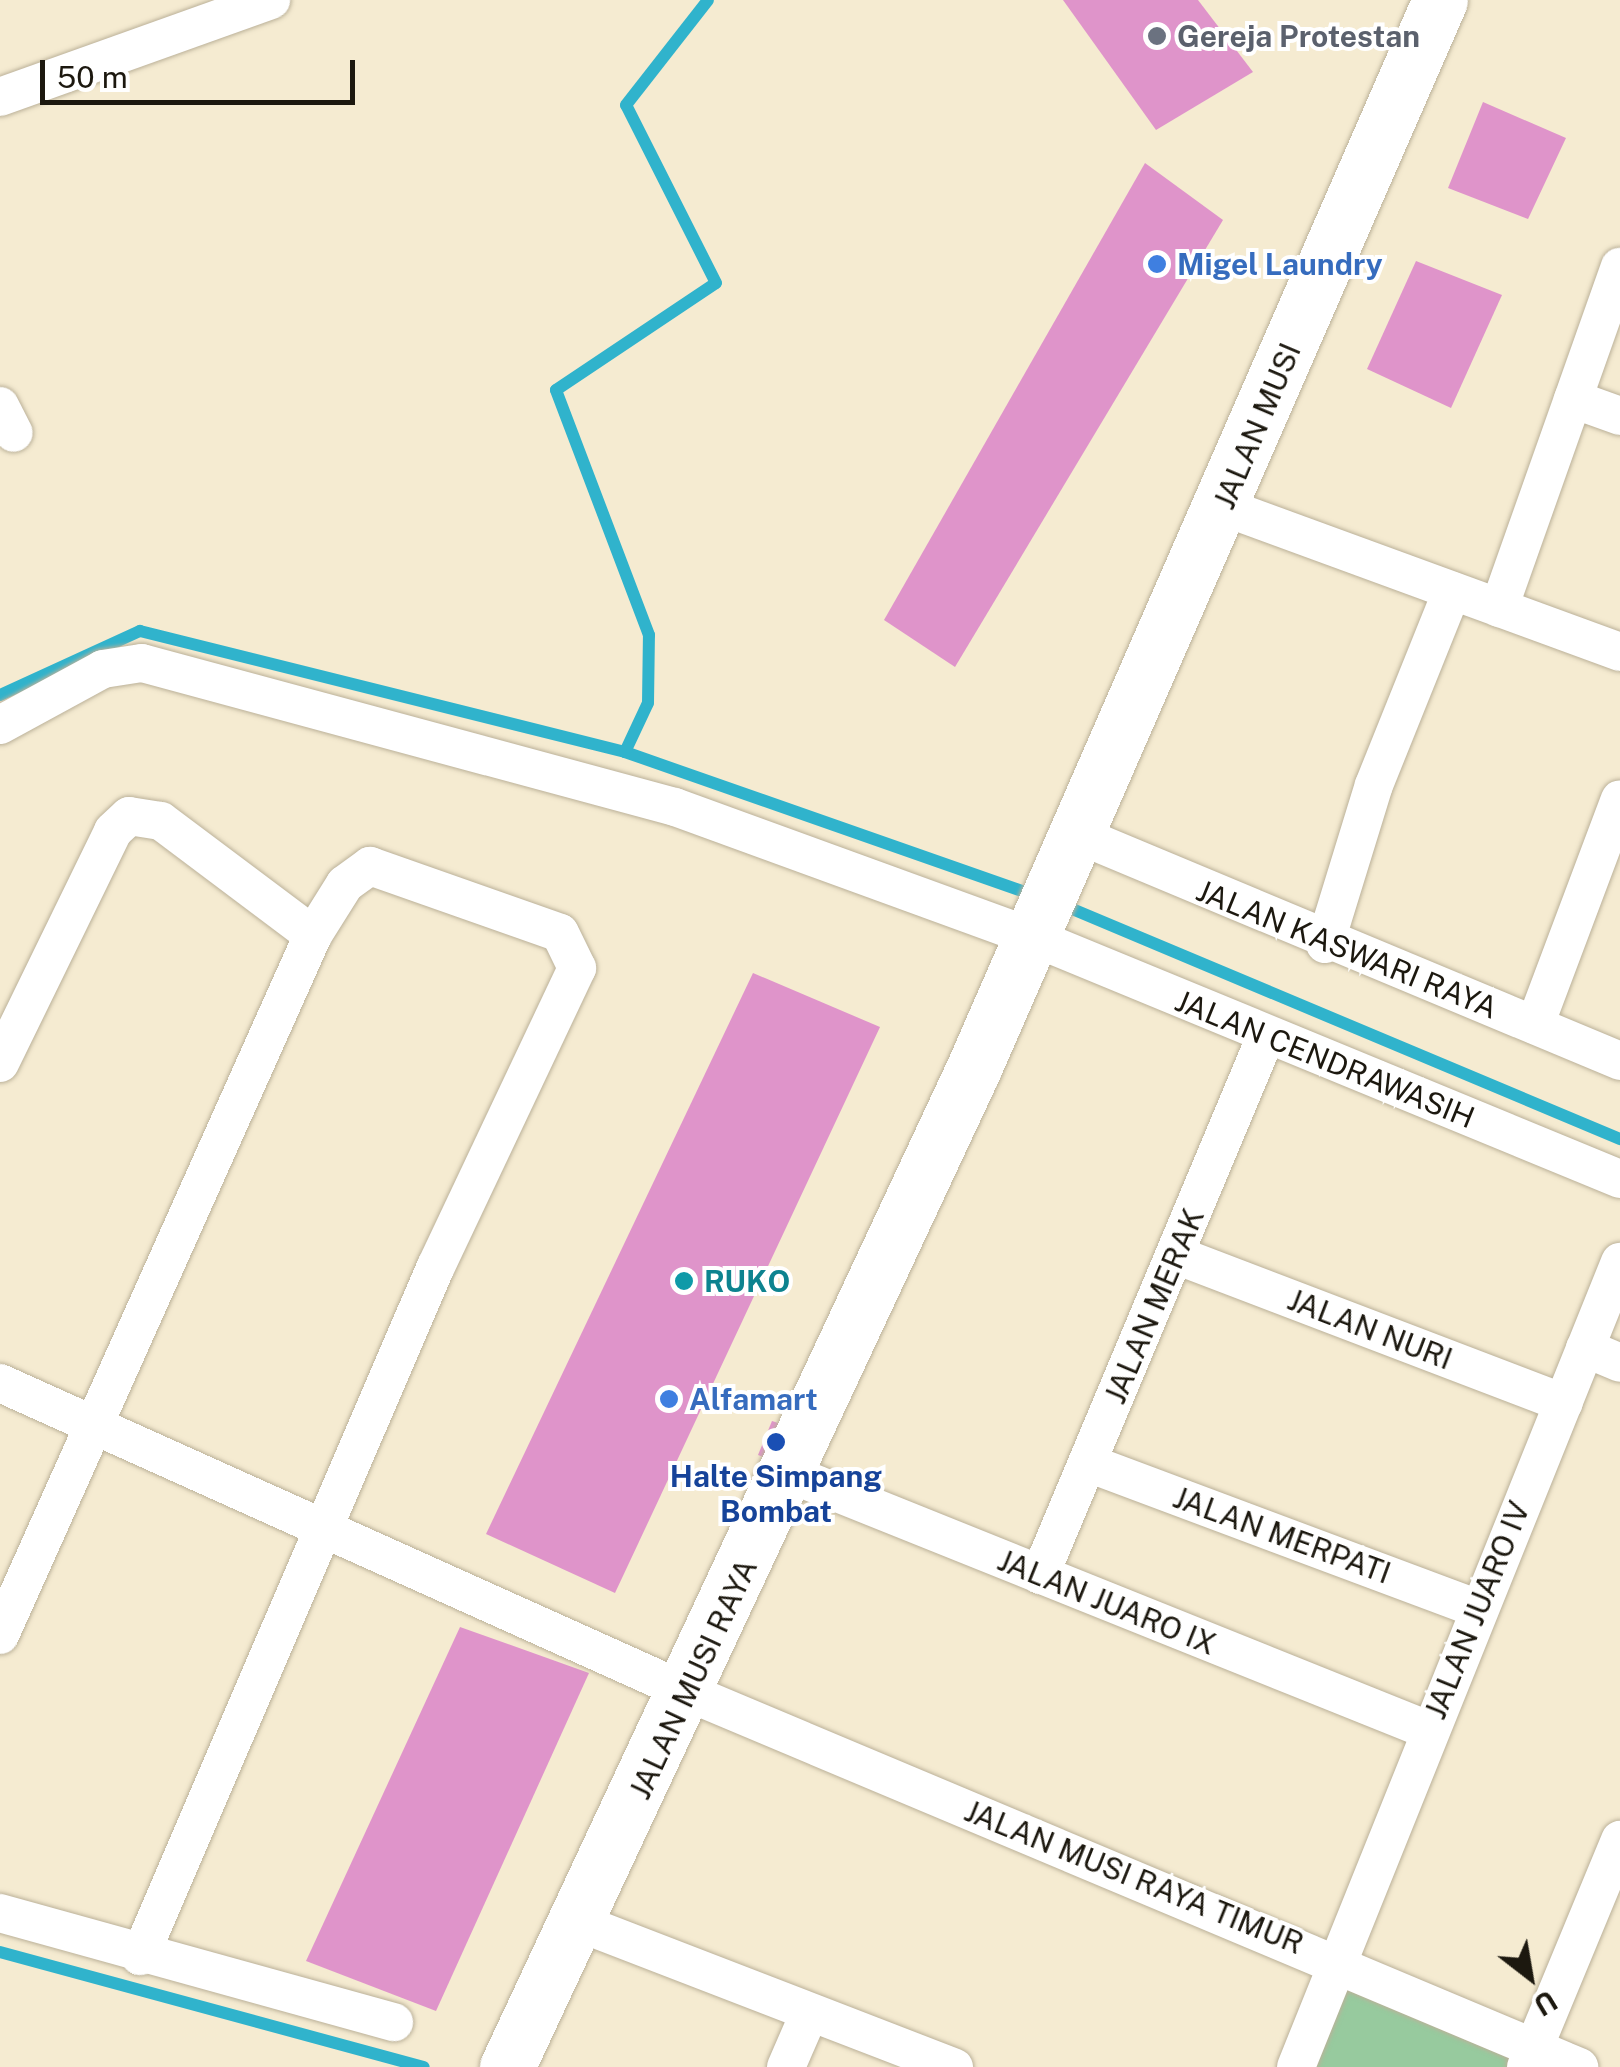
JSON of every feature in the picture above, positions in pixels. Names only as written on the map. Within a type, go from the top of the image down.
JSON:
[{"type":"street","points":[[0,98],[270,0]]},
{"type":"street","name":"JALAN MUSI","points":[[1070,841],[1224,507],[1440,0]]},
{"type":"street","points":[[1500,608],[1620,268]]},
{"type":"street","points":[[1573,399],[1620,416]]},
{"type":"street","points":[[1224,507],[1620,652]]},
{"type":"street","points":[[1325,944],[1374,784],[1452,590]]},
{"type":"street","name":"JALAN CENDRAWASIH","points":[[0,725],[104,669],[159,665],[675,806],[1034,928],[1266,1036],[1620,1179]]},
{"type":"street","points":[[1535,1025],[1620,800]]},
{"type":"street","points":[[0,1063],[113,831],[129,816],[161,822],[313,935]]},
{"type":"street","name":"JALAN MUSI RAYA","points":[[507,2067],[580,1922],[788,1473],[1070,841]]},
{"type":"street","name":"JALAN KASWARI RAYA","points":[[1070,841],[1620,1061]]},
{"type":"street","points":[[0,1635],[313,935],[344,884],[370,866],[560,933],[577,968],[324,1529],[140,1956]]},
{"type":"street","name":"JALAN MERAK","points":[[1040,1575],[1266,1036]]},
{"type":"street","name":"JALAN NURI","points":[[1176,1255],[1564,1403]]},
{"type":"street","name":"JALAN JUARO IV","points":[[1296,2067],[1476,1608],[1620,1262]]},
{"type":"street","points":[[1585,1348],[1620,1363]]},
{"type":"street","name":"JALAN MUSI RAYA TIMUR","points":[[0,1383],[687,1692],[1340,1962],[1531,2057],[1579,2067]]},
{"type":"street","name":"JALAN MERPATI","points":[[1088,1463],[1476,1608]]},
{"type":"street","name":"JALAN JUARO IX","points":[[788,1473],[1428,1730]]},
{"type":"street","points":[[1531,2057],[1620,1840]]},
{"type":"street","points":[[0,1913],[140,1956],[394,2022]]},
{"type":"street","points":[[580,1922],[954,2067]]},
{"type":"street","points":[[786,2067],[809,2014]]},
{"type":"green space","points":[[1345,1989],[1514,2052],[1508,2067],[1314,2067]]},
{"type":"building","name":"Gereja Protestan","points":[[1063,0],[1198,0],[1253,72],[1156,130]]},
{"type":"building","points":[[1483,102],[1566,138],[1528,219],[1448,188]]},
{"type":"building","points":[[1145,163],[1223,220],[955,667],[884,620]]},
{"type":"building","points":[[1416,261],[1502,295],[1451,408],[1367,369]]},
{"type":"building","name":"RUKO","points":[[753,973],[880,1027],[615,1593],[486,1534]]},
{"type":"building","name":"Halte Simpang Bombat","points":[[772,1421],[793,1428],[779,1463],[758,1455]]},
{"type":"building","points":[[460,1627],[589,1673],[436,2011],[306,1961]]},
{"type":"waterway","points":[[625,752],[648,703],[649,635],[556,390],[716,283],[626,105],[708,0]]},
{"type":"waterway","points":[[0,695],[140,631],[625,752],[1034,895]]},
{"type":"waterway","points":[[1058,903],[1620,1139]]},
{"type":"waterway","points":[[0,1952],[424,2067]]},
{"type":"place","name":"Gereja Protestan","points":[[1157,36]]},
{"type":"place","name":"Migel Laundry","points":[[1157,264]]},
{"type":"place","name":"RUKO","points":[[684,1281]]},
{"type":"place","name":"Alfamart","points":[[669,1399]]},
{"type":"place","name":"Halte Simpang Bombat","points":[[776,1442]]}]
